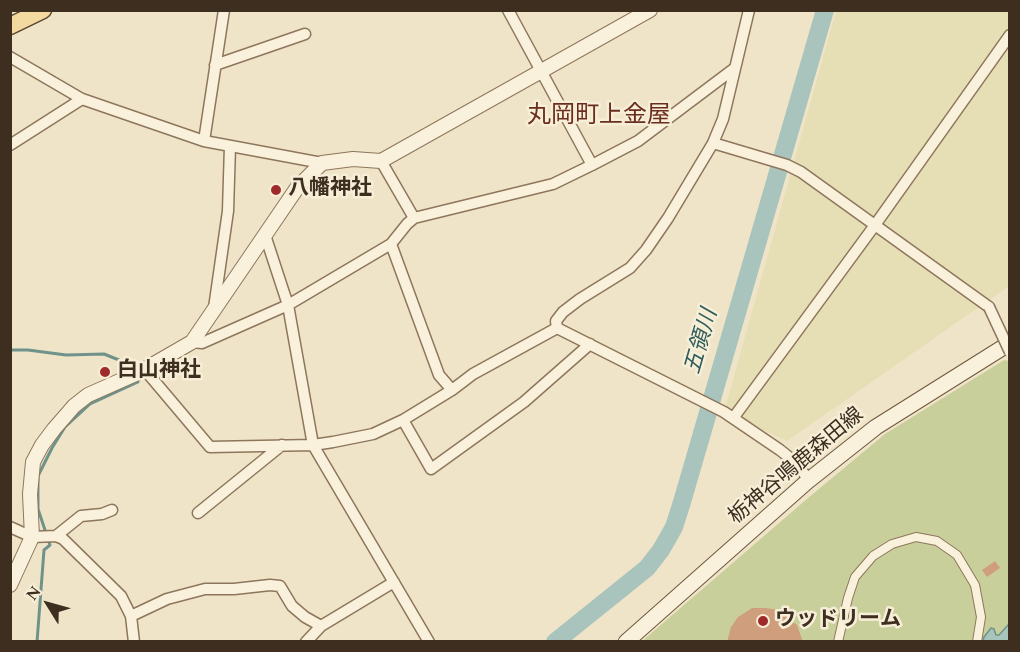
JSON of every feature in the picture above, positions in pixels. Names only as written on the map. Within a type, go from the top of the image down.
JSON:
[{"type":"main road","points":[[10,26],[43,10]]},
{"type":"main road","name":"栃神谷鳴鹿森田線","points":[[626,642],[810,480],[876,427],[1009,348]]},
{"type":"street","points":[[204,141],[224,10]]},
{"type":"street","points":[[508,10],[591,165]]},
{"type":"street","points":[[10,57],[82,99],[204,141],[322,163],[353,159],[381,161],[650,10]]},
{"type":"street","points":[[557,328],[556,321],[563,312],[630,267],[646,250],[668,218],[713,143],[723,119],[749,10]]},
{"type":"street","points":[[216,65],[305,34]]},
{"type":"street","points":[[734,417],[875,225],[1010,35]]},
{"type":"street","points":[[192,342],[202,343],[288,305],[391,244],[399,232],[414,218],[553,184],[591,165],[638,141],[735,68]]},
{"type":"street","points":[[10,145],[82,99]]},
{"type":"street","points":[[713,143],[787,165],[801,172],[989,307],[1009,348]]},
{"type":"street","points":[[213,311],[228,211],[230,146]]},
{"type":"street","points":[[381,161],[414,218]]},
{"type":"street","points":[[10,585],[32,537],[30,494],[33,462],[42,445],[74,406],[88,395],[145,370],[192,342],[297,188],[322,163]]},
{"type":"street","points":[[265,235],[288,305],[313,445],[429,642]]},
{"type":"street","points":[[391,244],[439,375],[452,390]]},
{"type":"street","points":[[557,328],[734,417],[795,462],[810,480]]},
{"type":"street","points":[[145,370],[210,447],[313,445],[373,434],[403,420],[452,390],[472,374],[557,328]]},
{"type":"street","points":[[403,420],[431,468],[524,402],[590,344]]},
{"type":"street","points":[[198,513],[282,445]]},
{"type":"street","points":[[56,536],[81,516],[102,514],[112,510]]},
{"type":"street","points":[[10,526],[32,537],[56,536],[63,539],[121,596],[131,616],[134,642]]},
{"type":"street","points":[[838,642],[855,577],[873,556],[892,544],[916,537],[937,541],[957,555],[975,585],[981,617],[977,642]]},
{"type":"street","points":[[306,642],[321,626],[394,582]]},
{"type":"street","points":[[131,616],[167,599],[205,589],[270,585],[280,586],[292,606],[321,626]]},
{"type":"shaded area","points":[[836,11],[1009,11],[1009,286],[787,441],[724,412]]},
{"type":"green space","points":[[1004,360],[1009,361],[1009,641],[641,642],[885,434]]},
{"type":"water","points":[[1009,624],[1009,641],[983,641],[991,628],[994,629],[996,635],[999,635]]},
{"type":"building","points":[[995,561],[1000,568],[987,577],[982,570]]},
{"type":"building","name":"ウッドリーム","points":[[752,608],[778,610],[797,625],[803,642],[727,642],[731,627],[738,617]]},
{"type":"waterway","name":"五領川","points":[[555,642],[647,568],[674,527],[825,10]]},
{"type":"waterway","points":[[10,350],[66,355],[104,354],[119,360],[130,373]]},
{"type":"waterway","points":[[37,642],[44,550],[50,545],[38,509],[38,476],[65,427],[90,404],[138,382],[134,378]]},
{"type":"place","name":"八幡神社","points":[[276,190]]},
{"type":"place","name":"白山神社","points":[[105,372]]},
{"type":"place","name":"ウッドリーム","points":[[763,621]]},
{"type":"district","name":"丸岡町上金屋","points":[[599,117]]}]
